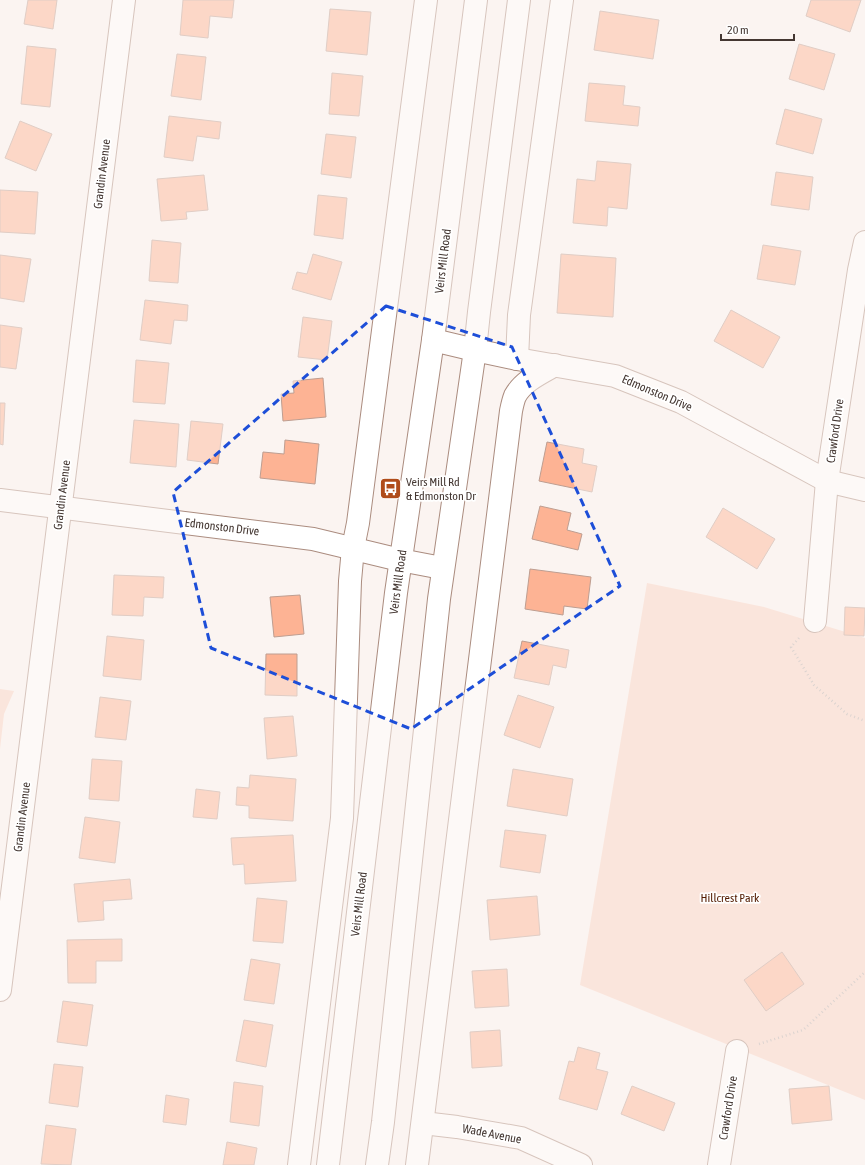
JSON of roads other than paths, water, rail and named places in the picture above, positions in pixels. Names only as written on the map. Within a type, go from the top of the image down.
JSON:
[{"type":"street","name":"Grandin Avenue","points":[[0,990],[124,0]]},
{"type":"street","points":[[299,1165],[342,818],[350,581],[353,548],[359,517],[426,0]]},
{"type":"street","name":"Veirs Mill Road","points":[[328,1165],[400,560],[433,340],[476,0]]},
{"type":"street","points":[[377,1165],[383,1122],[442,568],[475,350],[478,312],[519,0]]},
{"type":"street","points":[[517,358],[519,315],[562,0]]},
{"type":"street","name":"Crawford Drive","points":[[815,621],[827,482],[858,277],[865,242]]},
{"type":"street","name":"Edmonston Drive","points":[[433,340],[475,350],[615,376],[681,402],[827,482],[865,490]]},
{"type":"street","points":[[417,1165],[510,411],[514,397],[520,388],[534,377],[555,365]]},
{"type":"street","name":"Edmonston Drive","points":[[0,500],[313,539],[400,560],[442,568]]},
{"type":"street","name":"Crawford Drive","points":[[719,1165],[737,1051]]},
{"type":"street","name":"Wade Avenue","points":[[423,1123],[521,1138],[581,1165]]},
{"type":"place","name":"Veirs Mill Rd & Edmonston Dr","points":[[391,489]]},
{"type":"park label","name":"Hillcrest Park","points":[[730,898]]}]
